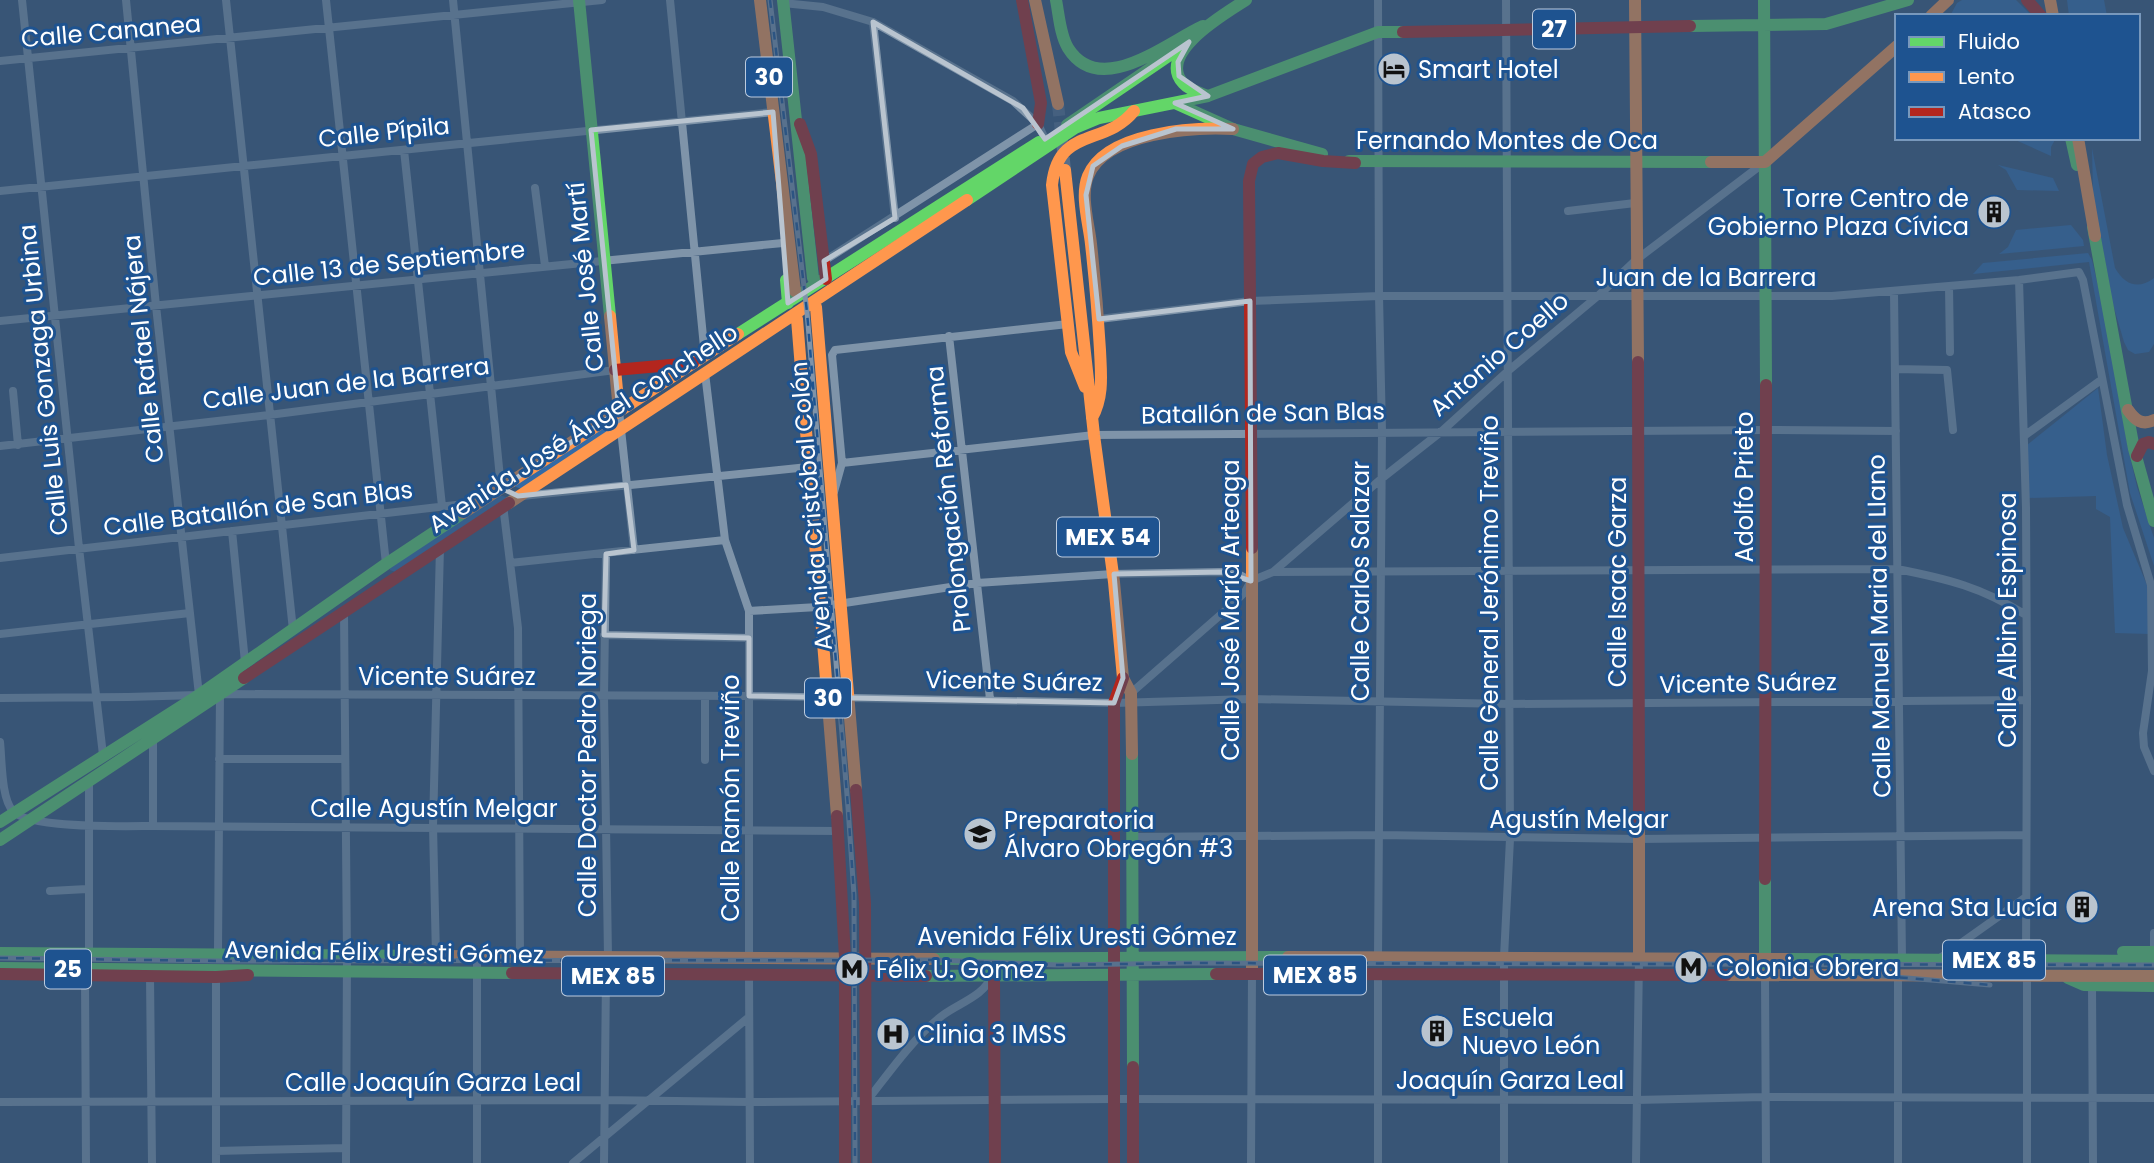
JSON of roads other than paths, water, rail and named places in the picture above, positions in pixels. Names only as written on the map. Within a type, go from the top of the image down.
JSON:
[{"type":"main road","name":"30","points":[[760,0],[795,290]]},
{"type":"main road","points":[[1022,0],[1041,103],[1038,124]]},
{"type":"main road","points":[[1035,0],[1058,104]]},
{"type":"main road","points":[[1056,0],[1068,47],[1086,66],[1100,71],[1128,66],[1187,32],[1213,22],[1246,0]]},
{"type":"main road","name":"Calle Isaac Garza","points":[[1635,0],[1639,959]]},
{"type":"main road","name":"Adolfo Prieto","points":[[1764,0],[1765,975]]},
{"type":"main road","name":"27","points":[[1208,96],[1378,32],[1826,24],[1908,0]]},
{"type":"main road","points":[[1933,14],[1948,0]]},
{"type":"main road","points":[[2027,0],[2039,14]]},
{"type":"main road","name":"Calle José Martí","points":[[580,1],[619,411]]},
{"type":"main road","name":"30","points":[[782,1],[820,278]]},
{"type":"main road","name":"Avenida José Ángel Conchello","points":[[0,822],[198,695],[386,564],[788,303],[820,278],[1073,121],[1189,42],[1213,22]]},
{"type":"main road","points":[[1189,42],[1178,61],[1179,76],[1192,89],[1208,96]]},
{"type":"main road","name":"Antonio Coello","points":[[1765,162],[1895,48]]},
{"type":"main road","name":"Avenida José Ángel Conchello","points":[[0,840],[503,505],[794,318],[1075,128],[1099,118],[1208,96]]},
{"type":"main road","name":"Fernando Montes de Oca","points":[[1175,103],[1233,129],[1355,163],[1765,162]]},
{"type":"main road","points":[[795,111],[811,154],[824,261],[820,278]]},
{"type":"main road","points":[[1089,396],[1073,360],[1052,185],[1053,166],[1057,158],[1080,139],[1121,124],[1135,111]]},
{"type":"main road","points":[[773,113],[772,143],[788,303]]},
{"type":"main road","points":[[1092,419],[1101,397],[1099,319],[1086,195],[1086,184],[1093,166],[1122,146],[1176,130],[1233,129]]},
{"type":"main road","points":[[2071,140],[2095,236]]},
{"type":"main road","points":[[2078,140],[2126,407],[2154,521]]},
{"type":"main road","name":"Calle José María Arteaga","points":[[1252,974],[1249,181],[1253,164],[1262,157],[1278,153],[1323,161],[1355,163]]},
{"type":"main road","name":"MEX 54","points":[[1065,170],[1123,678],[1131,698],[1133,1163]]},
{"type":"main road","name":"Avenida Cristóbal Colón","points":[[816,307],[865,903],[866,1163]]},
{"type":"main road","name":"Avenida Cristóbal Colón","points":[[794,318],[838,831],[845,957],[845,1163]]},
{"type":"main road","name":"Calle Juan de la Barrera","points":[[615,370],[701,359]]},
{"type":"main road","points":[[2126,407],[2140,422],[2146,424],[2154,419]]},
{"type":"main road","points":[[2137,456],[2143,444],[2154,444]]},
{"type":"main road","points":[[501,488],[517,496]]},
{"type":"main road","name":"MEX 54","points":[[1114,1163],[1114,703],[1123,678]]},
{"type":"main road","name":"25","points":[[0,948],[260,950],[275,956]]},
{"type":"main road","points":[[2064,961],[2079,954],[2154,952]]},
{"type":"main road","name":"Avenida Félix Uresti Gómez","points":[[0,953],[436,957],[1131,959],[1378,956],[2154,961]]},
{"type":"main road","name":"Calle Carlos Salazar","points":[[1378,956],[1378,974]]},
{"type":"main road","name":"Avenida Félix Uresti Gómez","points":[[0,968],[845,977],[1131,974],[2154,976]]},
{"type":"main road","name":"25","points":[[0,974],[216,977],[239,976],[264,970]]},
{"type":"main road","points":[[993,975],[995,1163]]},
{"type":"main road","points":[[2065,975],[2075,983],[2154,986]]},
{"type":"street","name":"Calle Luis Gonzaga Urbina","points":[[22,0],[103,755]]},
{"type":"street","name":"Calle Rafael Nájera","points":[[126,0],[198,695]]},
{"type":"street","points":[[226,0],[293,630]]},
{"type":"street","points":[[326,0],[386,564]]},
{"type":"street","points":[[453,0],[501,488]]},
{"type":"street","name":"Calle Cananea","points":[[0,61],[602,0]]},
{"type":"street","points":[[670,0],[683,122],[701,359]]},
{"type":"street","name":"Calle Carlos Salazar","points":[[1378,0],[1382,431],[1378,956]]},
{"type":"street","name":"Calle General Jerónimo Treviño","points":[[1504,1163],[1504,957],[1510,839],[1506,0]]},
{"type":"street","points":[[782,1],[823,7],[873,22],[1013,101],[1038,124],[1045,139]]},
{"type":"street","points":[[873,22],[895,218]]},
{"type":"street","name":"Calle Pípila","points":[[0,191],[773,113]]},
{"type":"street","points":[[824,261],[1038,124]]},
{"type":"street","points":[[404,150],[442,506]]},
{"type":"street","name":"Antonio Coello","points":[[1131,698],[1234,603],[1251,581],[1273,572],[1381,479],[1442,431],[1636,260],[1765,162]]},
{"type":"street","points":[[536,188],[545,266]]},
{"type":"street","points":[[1568,211],[1636,202]]},
{"type":"street","name":"Calle 13 de Septiembre","points":[[0,321],[783,243]]},
{"type":"street","name":"Juan de la Barrera","points":[[1099,319],[1251,301],[1379,296],[1636,295],[1766,298],[1894,293],[2019,281],[2079,272],[2083,280],[2101,380]]},
{"type":"street","name":"Calle Albino Espinosa","points":[[2019,281],[2027,700],[2026,960]]},
{"type":"street","points":[[1949,287],[1950,352]]},
{"type":"street","name":"Calle Manuel Maria del Llano","points":[[1894,293],[1902,959]]},
{"type":"street","points":[[832,500],[842,463],[832,355],[835,350],[1068,324]]},
{"type":"street","name":"Prolongación Reforma","points":[[949,336],[990,699]]},
{"type":"street","points":[[1895,369],[1947,370],[1953,430]]},
{"type":"street","name":"Calle Juan de la Barrera","points":[[0,446],[269,415],[615,370]]},
{"type":"street","name":"Calle Ramón Treviño","points":[[705,373],[725,540],[749,611],[748,958]]},
{"type":"street","points":[[2024,436],[2101,380],[2127,505],[2151,585],[2152,671],[2143,733],[2144,747],[2154,771]]},
{"type":"street","points":[[13,391],[18,444]]},
{"type":"street","name":"Calle José Martí","points":[[619,411],[634,550]]},
{"type":"street","name":"Batallón de San Blas","points":[[842,463],[1094,435],[1637,430],[1896,432]]},
{"type":"street","points":[[517,496],[808,465]]},
{"type":"street","name":"Calle Batallón de San Blas","points":[[0,558],[479,503]]},
{"type":"street","points":[[503,505],[518,628],[520,956]]},
{"type":"street","points":[[232,531],[245,662]]},
{"type":"street","points":[[510,563],[725,540]]},
{"type":"street","points":[[436,957],[433,826],[440,547]]},
{"type":"street","name":"Calle Doctor Pedro Noriega","points":[[606,554],[604,696],[608,956]]},
{"type":"street","points":[[1273,572],[1897,569],[1966,584],[2026,615]]},
{"type":"street","points":[[749,611],[818,607],[976,583],[1113,574],[1223,572],[1240,575],[1251,581]]},
{"type":"street","points":[[344,612],[346,1163]]},
{"type":"street","points":[[0,634],[190,613]]},
{"type":"street","points":[[604,635],[749,638]]},
{"type":"street","points":[[218,950],[220,694]]},
{"type":"street","name":"Vicente Suárez","points":[[0,698],[220,694],[519,694],[990,699],[1114,703],[1131,698],[1251,699],[1508,705],[2027,700]]},
{"type":"street","points":[[705,696],[705,760]]},
{"type":"street","points":[[153,739],[153,826]]},
{"type":"street","points":[[0,742],[5,788],[8,803],[14,813]]},
{"type":"street","points":[[219,759],[344,759]]},
{"type":"street","points":[[89,781],[89,948]]},
{"type":"street","name":"Calle Agustín Melgar","points":[[14,813],[30,820],[88,825],[838,831]]},
{"type":"street","name":"Agustín Melgar","points":[[1132,837],[1381,835],[1638,839],[2026,835]]},
{"type":"street","points":[[50,891],[88,889]]},
{"type":"street","points":[[1938,959],[2026,897]]},
{"type":"street","points":[[2154,933],[2154,952]]},
{"type":"street","points":[[477,956],[477,1163]]},
{"type":"street","name":"Calle Isaac Garza","points":[[1636,1163],[1639,959]]},
{"type":"street","name":"Calle José María Arteaga","points":[[1251,1163],[1252,974]]},
{"type":"street","name":"Calle Carlos Salazar","points":[[1378,974],[1378,1163]]},
{"type":"street","points":[[866,1102],[926,1030],[940,1017],[981,991],[993,975]]},
{"type":"street","points":[[1765,975],[1766,1163]]},
{"type":"street","points":[[85,976],[86,1163]]},
{"type":"street","points":[[150,976],[152,1163]]},
{"type":"street","points":[[604,1163],[606,976]]},
{"type":"street","points":[[748,976],[750,1163]]},
{"type":"street","points":[[2027,976],[2027,1163]]},
{"type":"street","points":[[216,977],[216,1163]]},
{"type":"street","points":[[1898,977],[1898,1163]]},
{"type":"street","points":[[2092,985],[2093,1163]]},
{"type":"street","points":[[573,1163],[749,1017]]},
{"type":"street","name":"Joaquín Garza Leal","points":[[866,1102],[1114,1099],[2154,1098]]},
{"type":"street","name":"Calle Joaquín Garza Leal","points":[[0,1102],[866,1102]]},
{"type":"street","points":[[216,1151],[346,1148]]},
{"type":"tunnel","points":[[1058,104],[1065,170]]},
{"type":"railway","points":[[770,0],[807,312],[848,807],[854,895],[855,1163]]},
{"type":"railway","points":[[0,958],[219,961],[936,960],[1058,965],[2154,965]]},
{"type":"railway","points":[[1836,972],[1990,985]]},
{"type":"place","name":"Smart Hotel","points":[[1394,69]]},
{"type":"place","name":"Torre Centro de Gobierno Plaza Cívica","points":[[1994,212]]},
{"type":"place","name":"Preparatoria Álvaro Obregón #3","points":[[980,834]]},
{"type":"place","name":"Arena Sta Lucía","points":[[2082,907]]},
{"type":"place","name":"Colonia Obrera","points":[[1691,967]]},
{"type":"place","name":"Félix U. Gomez","points":[[852,969]]},
{"type":"place","name":"Escuela Nuevo León","points":[[1437,1031]]},
{"type":"place","name":"Clinia 3 IMSS","points":[[893,1034]]}]
